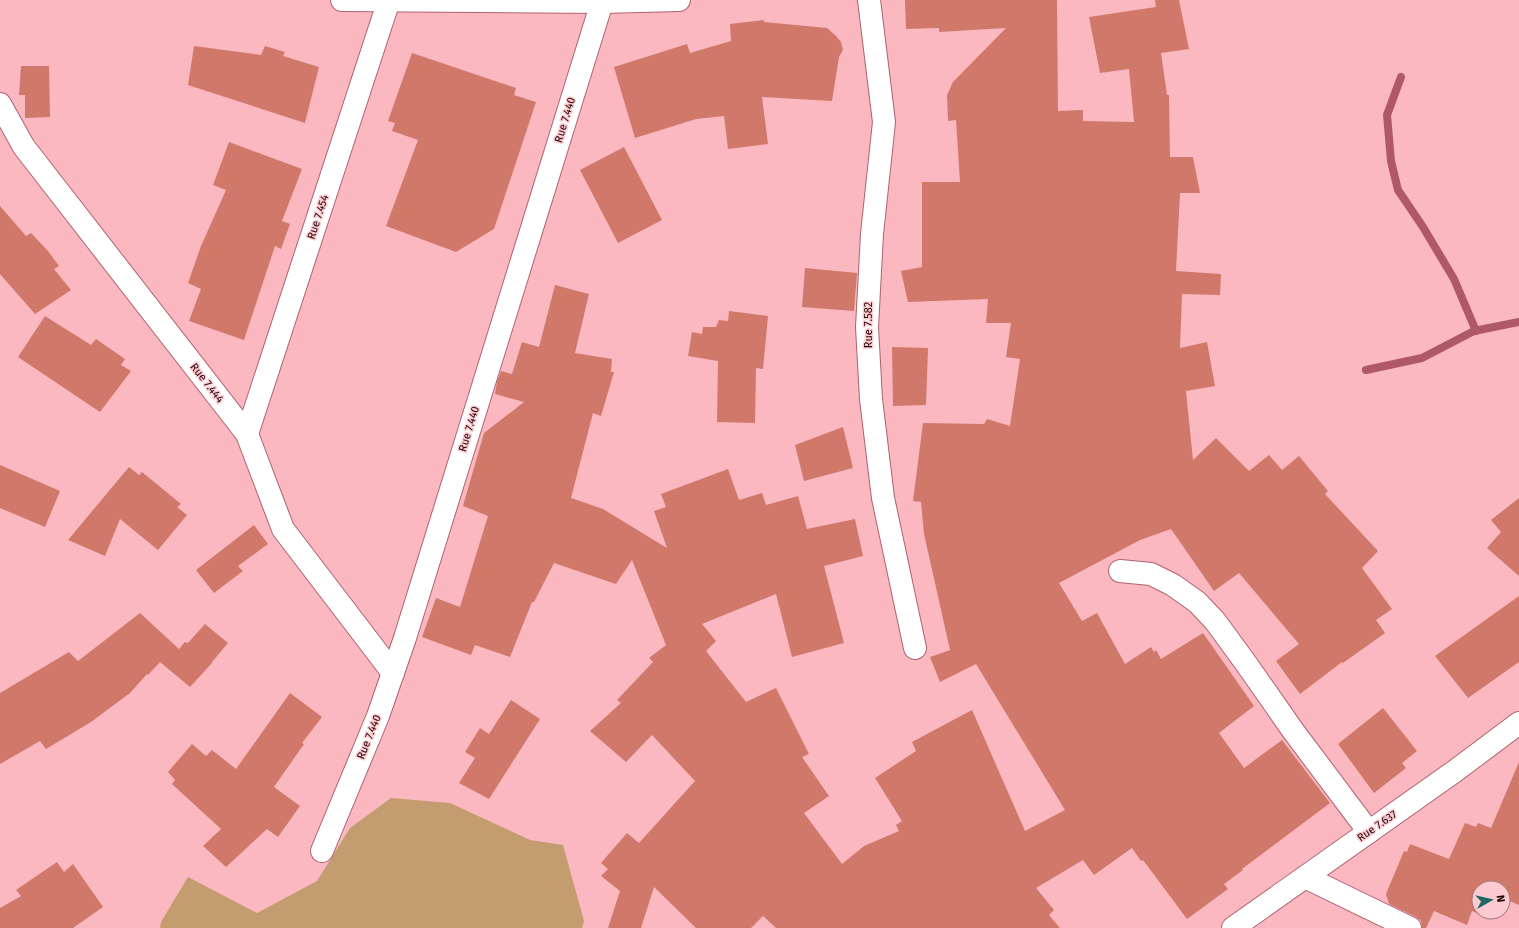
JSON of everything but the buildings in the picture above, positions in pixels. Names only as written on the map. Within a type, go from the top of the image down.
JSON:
[{"type":"street","points":[[342,0],[602,2],[679,0]]},
{"type":"street","name":"Rue 7.454","points":[[247,434],[389,0]]},
{"type":"street","name":"Rue 7.582","points":[[869,0],[884,122],[872,234],[866,327],[871,399],[883,498],[915,648]]},
{"type":"street","name":"Rue 7.440","points":[[322,851],[378,716],[393,673],[602,2]]},
{"type":"street","name":"Rue 7.444","points":[[0,104],[24,147],[247,434],[283,529],[393,673]]},
{"type":"street","points":[[1120,571],[1151,574],[1174,585],[1197,602],[1215,621],[1294,732],[1369,832]]},
{"type":"street","name":"Rue 7.637","points":[[1233,928],[1455,771],[1519,723]]},
{"type":"street","points":[[1305,876],[1410,928]]},
{"type":"shaded area","points":[[391,798],[450,803],[530,840],[563,845],[584,921],[582,928],[160,928],[161,922],[188,877],[257,913],[317,881],[350,828]]},
{"type":"waterway","points":[[1401,77],[1387,115],[1391,161],[1398,190],[1423,227],[1454,279],[1476,331]]},
{"type":"waterway","points":[[1366,370],[1422,358],[1474,331],[1519,322]]}]
